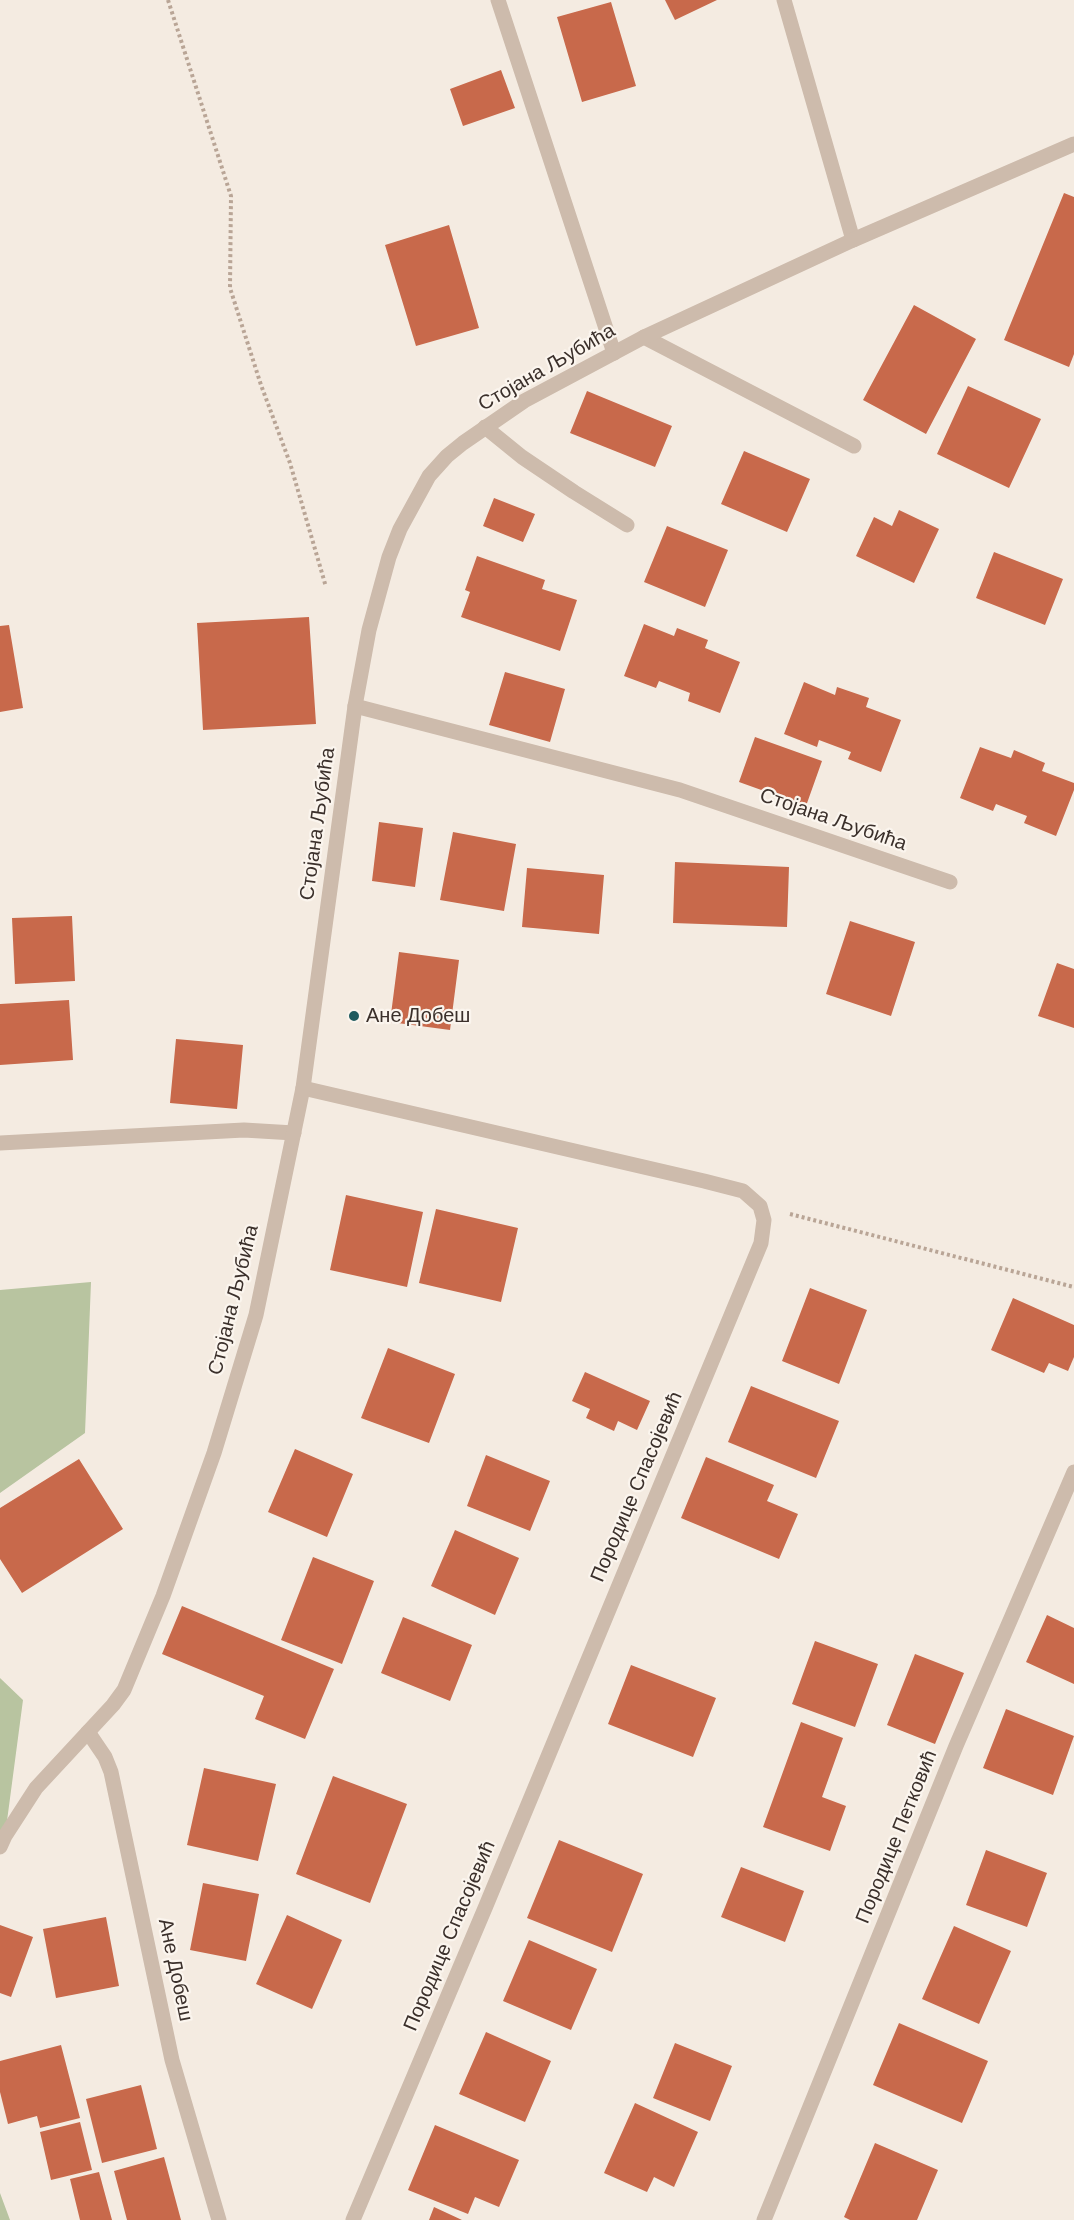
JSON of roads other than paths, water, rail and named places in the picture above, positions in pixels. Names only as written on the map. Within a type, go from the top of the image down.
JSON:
[{"type":"street","points":[[498,0],[614,354]]},
{"type":"street","points":[[784,0],[853,240]]},
{"type":"street","name":"Стојана Љубића","points":[[0,1847],[4,1836],[36,1788],[113,1705],[129,1680],[163,1596],[214,1453],[256,1315],[303,1088],[355,706],[379,585],[400,529],[419,493],[433,471],[447,456],[524,401],[645,337],[853,240],[1074,144]]},
{"type":"street","points":[[645,337],[854,446]]},
{"type":"street","points":[[485,427],[522,457],[627,525]]},
{"type":"street","name":"Стојана Љубића","points":[[355,706],[680,790],[950,882]]},
{"type":"street","name":"Породице Спасојевић","points":[[303,1088],[704,1180],[743,1191],[760,1206],[764,1220],[761,1243],[353,2220]]},
{"type":"street","points":[[0,1143],[244,1130],[294,1133]]},
{"type":"street","name":"Породице Петковић","points":[[764,2220],[956,1746],[1074,1472]]},
{"type":"street","name":"Ане Добеш","points":[[88,1732],[105,1757],[111,1772],[172,2060],[219,2220]]},
{"type":"place","name":"Ане Добеш","points":[[354,1016]]}]
